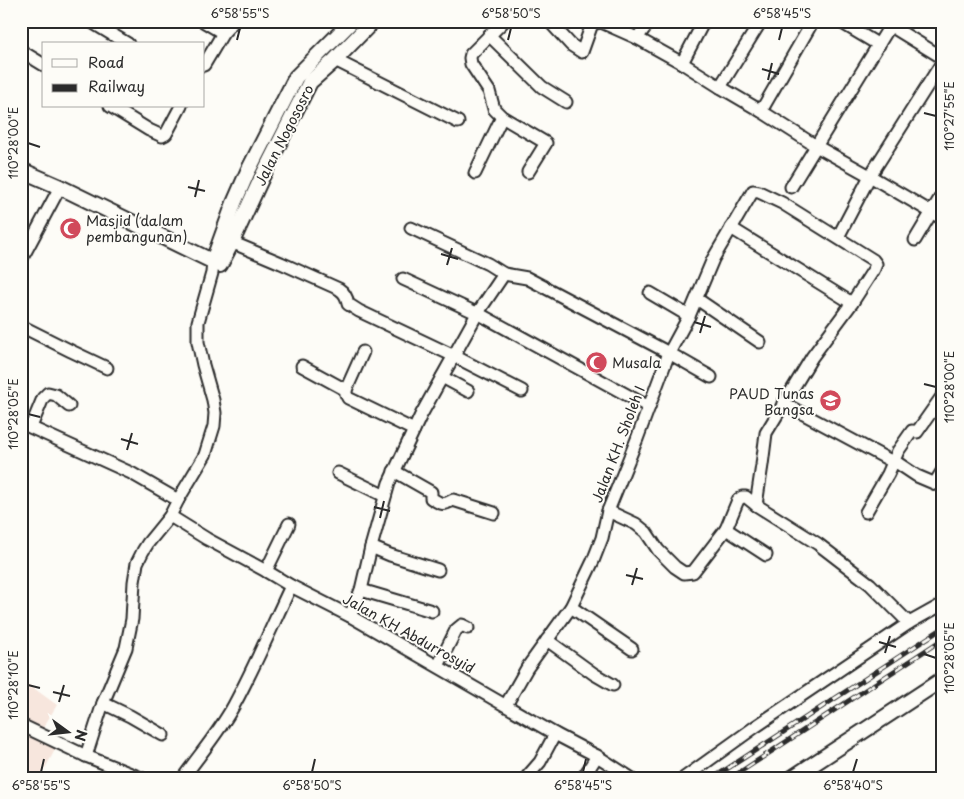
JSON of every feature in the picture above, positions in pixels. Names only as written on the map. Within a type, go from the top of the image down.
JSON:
[{"type":"street","points":[[90,21],[125,42]]},
{"type":"street","points":[[203,21],[223,33]]},
{"type":"street","points":[[205,63],[223,33],[234,21]]},
{"type":"street","name":"Jalan Nogososro","points":[[227,240],[234,203],[248,171],[296,77],[352,21]]},
{"type":"street","name":"Jalan Nogososro","points":[[215,267],[227,240],[262,177],[310,82],[335,60],[373,21]]},
{"type":"street","points":[[504,21],[470,54],[470,58],[471,64],[489,91],[494,109],[502,117],[546,143],[528,172]]},
{"type":"street","points":[[549,21],[570,45],[582,52],[592,24],[602,22],[637,38],[682,63],[816,146],[943,220]]},
{"type":"street","points":[[637,38],[650,21]]},
{"type":"street","points":[[682,63],[704,21]]},
{"type":"street","points":[[720,87],[760,21]]},
{"type":"street","points":[[761,111],[813,21]]},
{"type":"street","points":[[839,21],[879,45]]},
{"type":"street","points":[[756,505],[766,433],[812,357],[852,303],[876,264],[873,260],[838,237],[870,176],[943,60],[892,23],[791,187]]},
{"type":"street","points":[[489,35],[542,87],[566,102]]},
{"type":"street","points":[[21,51],[42,64]]},
{"type":"street","points":[[335,60],[458,122]]},
{"type":"street","points":[[113,108],[148,130],[162,136],[169,130],[180,108]]},
{"type":"street","points":[[475,173],[502,117]]},
{"type":"street","points":[[21,170],[60,187],[215,267],[198,322],[198,342],[213,400],[214,426],[205,455],[167,520],[142,551],[137,563],[132,619],[126,648],[103,703],[86,756]]},
{"type":"street","points":[[248,171],[262,177]]},
{"type":"street","points":[[21,260],[60,187]]},
{"type":"street","name":"Jalan KH. Sholeh I","points":[[506,705],[528,668],[571,607],[602,538],[608,511],[669,353],[689,316],[714,260],[753,191],[782,202],[838,237]]},
{"type":"street","points":[[915,240],[943,193]]},
{"type":"street","points":[[411,228],[488,264],[504,274],[527,278],[711,377]]},
{"type":"street","points":[[731,228],[852,303]]},
{"type":"street","points":[[227,240],[339,289],[344,292],[348,304],[359,311],[522,391]]},
{"type":"street","points":[[350,616],[361,590],[385,496],[394,471],[442,377],[478,314],[504,274]]},
{"type":"street","points":[[403,280],[478,314],[649,407]]},
{"type":"street","points":[[650,293],[689,316]]},
{"type":"street","points":[[697,299],[760,342]]},
{"type":"street","points":[[21,326],[107,368]]},
{"type":"street","points":[[364,352],[346,390],[348,398],[414,430]]},
{"type":"street","points":[[302,366],[346,390]]},
{"type":"street","points":[[442,377],[468,391]]},
{"type":"street","points":[[70,406],[56,395],[48,393],[26,425],[131,473],[178,500]]},
{"type":"street","points":[[866,512],[888,474],[898,451],[912,431],[917,432],[943,394]]},
{"type":"street","points":[[784,403],[892,462],[899,464],[917,476],[939,485],[943,470]]},
{"type":"street","points":[[394,471],[432,492],[431,498],[440,504],[446,504],[453,500],[494,513]]},
{"type":"street","points":[[338,472],[385,496]]},
{"type":"street","points":[[608,511],[636,524],[646,532],[658,550],[684,573],[692,572],[726,529],[738,500],[746,497],[818,544],[870,584],[909,623]]},
{"type":"street","name":"Jalan KH Abdurrosyid","points":[[167,520],[207,539],[291,586],[350,616],[554,734],[597,756],[631,778]]},
{"type":"street","points":[[266,571],[289,524]]},
{"type":"street","points":[[726,529],[766,555]]},
{"type":"street","points":[[371,547],[438,570]]},
{"type":"street","points":[[183,778],[233,706],[258,658],[291,586]]},
{"type":"street","points":[[361,590],[432,611]]},
{"type":"street","points":[[684,778],[755,727],[909,623],[943,604]]},
{"type":"street","points":[[571,607],[632,649]]},
{"type":"street","points":[[438,666],[456,630],[462,625],[468,628]]},
{"type":"street","points":[[547,640],[594,674],[613,685]]},
{"type":"street","points":[[792,778],[943,679]]},
{"type":"street","points":[[103,703],[163,735]]},
{"type":"street","points":[[21,725],[86,756],[141,778]]},
{"type":"street","points":[[526,778],[540,762],[554,734]]},
{"type":"street","points":[[583,778],[597,756]]},
{"type":"shaded area","points":[[21,679],[57,705],[38,736],[57,746],[40,778],[31,778],[21,772]]},
{"type":"railway","points":[[713,778],[943,628]]},
{"type":"railway","points":[[731,778],[943,639]]},
{"type":"place","name":"Masjid (dalam pembangunan)","points":[[70,228]]},
{"type":"place","name":"Musala","points":[[596,362]]},
{"type":"place","name":"PAUD Tunas Bangsa","points":[[830,401]]}]
